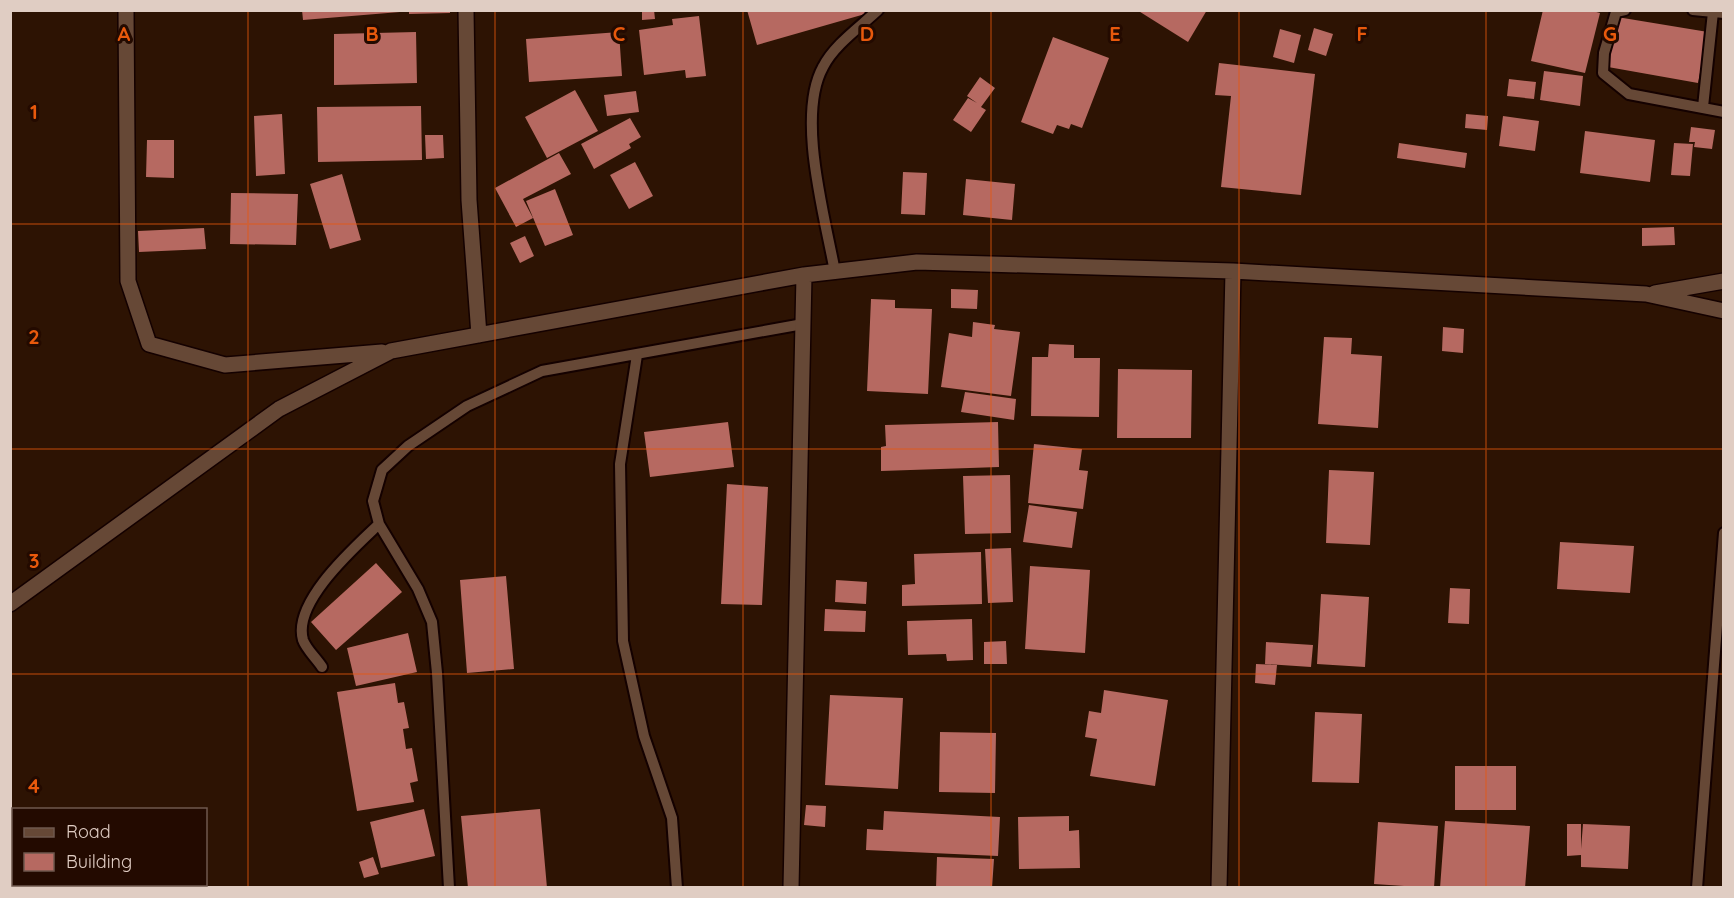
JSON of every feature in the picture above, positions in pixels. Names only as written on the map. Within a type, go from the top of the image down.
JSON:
[{"type":"street","points":[[126,10],[128,281],[149,344],[225,365],[391,351],[804,275],[916,262],[1233,272],[1646,294],[1724,311]]},
{"type":"street","points":[[466,10],[469,200],[479,335]]},
{"type":"street","points":[[1219,888],[1233,272]]},
{"type":"street","points":[[791,888],[804,275]]},
{"type":"street","points":[[1646,294],[1724,282]]},
{"type":"street","points":[[10,604],[279,409],[391,351]]},
{"type":"lane","points":[[835,272],[811,133],[813,90],[823,65],[878,10]]},
{"type":"lane","points":[[1625,10],[1616,12],[1604,53],[1604,73],[1629,94],[1724,112]]},
{"type":"lane","points":[[1693,10],[1718,13],[1703,107]]},
{"type":"lane","points":[[448,888],[437,673],[432,622],[418,589],[379,524],[373,501],[382,470],[408,446],[467,405],[542,371],[803,324]]},
{"type":"lane","points":[[637,355],[620,464],[623,641],[644,736],[672,818],[677,888]]},
{"type":"lane","points":[[322,667],[303,640],[305,615],[330,572],[379,524]]},
{"type":"lane","points":[[1697,888],[1724,533]]},
{"type":"building","points":[[302,10],[400,10],[400,12],[303,20]]},
{"type":"building","points":[[409,10],[450,10],[450,13],[409,14]]},
{"type":"building","points":[[642,10],[654,10],[655,19],[642,20]]},
{"type":"building","points":[[747,10],[864,10],[865,14],[757,45]]},
{"type":"building","points":[[1137,10],[1207,10],[1188,42]]},
{"type":"building","points":[[1543,10],[1589,10],[1600,13],[1585,73],[1531,61]]},
{"type":"building","points":[[699,16],[706,76],[686,78],[685,70],[644,75],[639,30],[673,25],[672,19]]},
{"type":"building","points":[[1617,17],[1708,32],[1698,83],[1608,67]]},
{"type":"building","points":[[1314,28],[1333,34],[1326,56],[1308,50]]},
{"type":"building","points":[[1280,29],[1301,35],[1294,63],[1273,57]]},
{"type":"building","points":[[416,32],[417,83],[334,85],[334,34]]},
{"type":"building","points":[[619,32],[622,76],[529,82],[526,39]]},
{"type":"building","points":[[1053,37],[1109,58],[1082,128],[1071,124],[1069,129],[1057,125],[1053,134],[1021,122]]},
{"type":"building","points":[[1219,63],[1315,74],[1301,195],[1221,187],[1231,96],[1215,95]]},
{"type":"building","points":[[1544,71],[1583,76],[1580,106],[1540,100]]},
{"type":"building","points":[[980,77],[995,88],[981,107],[986,110],[971,132],[953,120],[968,98],[977,103],[967,96]]},
{"type":"building","points":[[1509,79],[1536,82],[1534,99],[1507,96]]},
{"type":"building","points":[[575,90],[598,131],[547,158],[525,117]]},
{"type":"building","points":[[636,91],[639,112],[607,116],[604,95]]},
{"type":"building","points":[[421,106],[422,160],[318,162],[317,107]]},
{"type":"building","points":[[282,114],[285,174],[256,176],[254,116]]},
{"type":"building","points":[[1466,114],[1488,116],[1487,130],[1465,128]]},
{"type":"building","points":[[1503,116],[1539,121],[1535,151],[1499,146]]},
{"type":"building","points":[[630,118],[641,137],[629,144],[631,148],[594,169],[581,144]]},
{"type":"building","points":[[1691,127],[1715,130],[1712,149],[1694,147],[1695,142],[1689,142]]},
{"type":"building","points":[[1585,131],[1655,140],[1650,182],[1580,173]]},
{"type":"building","points":[[425,135],[443,135],[444,158],[426,159]]},
{"type":"building","points":[[147,140],[174,140],[174,178],[146,177]]},
{"type":"building","points":[[1399,143],[1467,153],[1465,168],[1397,158]]},
{"type":"building","points":[[1674,143],[1693,144],[1690,176],[1671,175]]},
{"type":"building","points":[[559,153],[571,174],[523,199],[533,218],[516,227],[495,188]]},
{"type":"building","points":[[635,162],[653,196],[629,209],[610,175]]},
{"type":"building","points":[[903,172],[927,173],[925,215],[901,214]]},
{"type":"building","points":[[342,174],[361,240],[330,249],[310,184]]},
{"type":"building","points":[[966,179],[1015,184],[1012,220],[963,215]]},
{"type":"building","points":[[555,189],[573,235],[545,246],[526,201]]},
{"type":"building","points":[[231,193],[298,194],[296,245],[230,244]]},
{"type":"building","points":[[1674,227],[1675,245],[1642,246],[1642,228]]},
{"type":"building","points":[[204,228],[206,249],[139,252],[138,231]]},
{"type":"building","points":[[525,236],[534,256],[520,263],[510,243]]},
{"type":"building","points":[[951,289],[978,290],[977,309],[951,308]]},
{"type":"building","points":[[871,299],[895,300],[895,308],[932,309],[928,394],[867,391]]},
{"type":"building","points":[[973,322],[995,325],[994,329],[1020,332],[1011,396],[941,387],[949,333],[972,337]]},
{"type":"building","points":[[1443,327],[1464,329],[1463,353],[1442,351]]},
{"type":"building","points":[[1324,337],[1352,338],[1351,354],[1382,356],[1378,428],[1318,424]]},
{"type":"building","points":[[1049,344],[1074,345],[1074,358],[1100,358],[1099,417],[1031,416],[1032,357],[1048,357]]},
{"type":"building","points":[[1118,369],[1192,370],[1191,438],[1117,438]]},
{"type":"building","points":[[965,392],[1016,399],[1014,420],[961,412]]},
{"type":"building","points":[[728,422],[734,467],[650,477],[644,432]]},
{"type":"building","points":[[998,422],[999,467],[881,471],[881,447],[886,446],[885,425]]},
{"type":"building","points":[[1034,444],[1082,449],[1079,470],[1088,471],[1083,509],[1028,503]]},
{"type":"building","points":[[1329,470],[1374,472],[1370,545],[1326,543]]},
{"type":"building","points":[[1010,475],[1011,533],[965,534],[963,476]]},
{"type":"building","points":[[727,484],[768,487],[762,605],[721,604]]},
{"type":"building","points":[[1029,505],[1077,512],[1072,548],[1023,542]]},
{"type":"building","points":[[1560,542],[1634,546],[1630,593],[1557,589]]},
{"type":"building","points":[[1011,548],[1013,602],[988,603],[985,549]]},
{"type":"building","points":[[981,552],[982,604],[902,606],[902,585],[915,584],[914,554]]},
{"type":"building","points":[[376,563],[402,592],[336,650],[311,622]]},
{"type":"building","points":[[1030,566],[1090,570],[1085,653],[1025,649]]},
{"type":"building","points":[[506,576],[514,669],[467,673],[460,580]]},
{"type":"building","points":[[836,580],[867,582],[866,604],[835,602]]},
{"type":"building","points":[[1450,588],[1470,589],[1469,624],[1448,623]]},
{"type":"building","points":[[1321,594],[1369,597],[1365,667],[1317,664]]},
{"type":"building","points":[[825,609],[866,611],[865,632],[824,631]]},
{"type":"building","points":[[972,619],[973,660],[947,661],[946,654],[908,655],[907,621]]},
{"type":"building","points":[[408,633],[417,672],[356,686],[347,648]]},
{"type":"building","points":[[1006,641],[1007,664],[984,664],[984,642]]},
{"type":"building","points":[[1266,642],[1313,645],[1311,667],[1265,664]]},
{"type":"building","points":[[1256,664],[1277,665],[1275,685],[1255,683]]},
{"type":"building","points":[[395,683],[398,703],[404,702],[409,728],[403,729],[406,749],[412,748],[418,781],[410,783],[414,802],[357,811],[337,692]]},
{"type":"building","points":[[1104,690],[1168,700],[1155,786],[1090,776],[1097,739],[1085,737],[1089,711],[1101,713]]},
{"type":"building","points":[[830,695],[903,698],[898,789],[825,785]]},
{"type":"building","points":[[1315,712],[1362,714],[1359,783],[1312,782]]},
{"type":"building","points":[[940,732],[996,733],[995,793],[939,792]]},
{"type":"building","points":[[1455,766],[1516,766],[1516,810],[1455,810]]},
{"type":"building","points":[[806,805],[826,806],[825,827],[804,825]]},
{"type":"building","points":[[424,809],[435,856],[381,868],[370,822]]},
{"type":"building","points":[[540,809],[547,888],[468,888],[461,816]]},
{"type":"building","points":[[884,811],[1000,817],[998,856],[866,850],[867,829],[883,830]]},
{"type":"building","points":[[1069,816],[1069,831],[1079,830],[1080,868],[1019,869],[1018,817]]},
{"type":"building","points":[[1445,821],[1530,826],[1525,888],[1440,888]]},
{"type":"building","points":[[1378,822],[1438,826],[1434,888],[1374,884]]},
{"type":"building","points":[[1567,824],[1581,824],[1581,849],[1583,824],[1630,826],[1628,869],[1581,867],[1581,855],[1567,856]]},
{"type":"building","points":[[373,857],[379,874],[364,878],[359,862]]},
{"type":"building","points":[[937,857],[994,859],[992,888],[936,888]]}]
